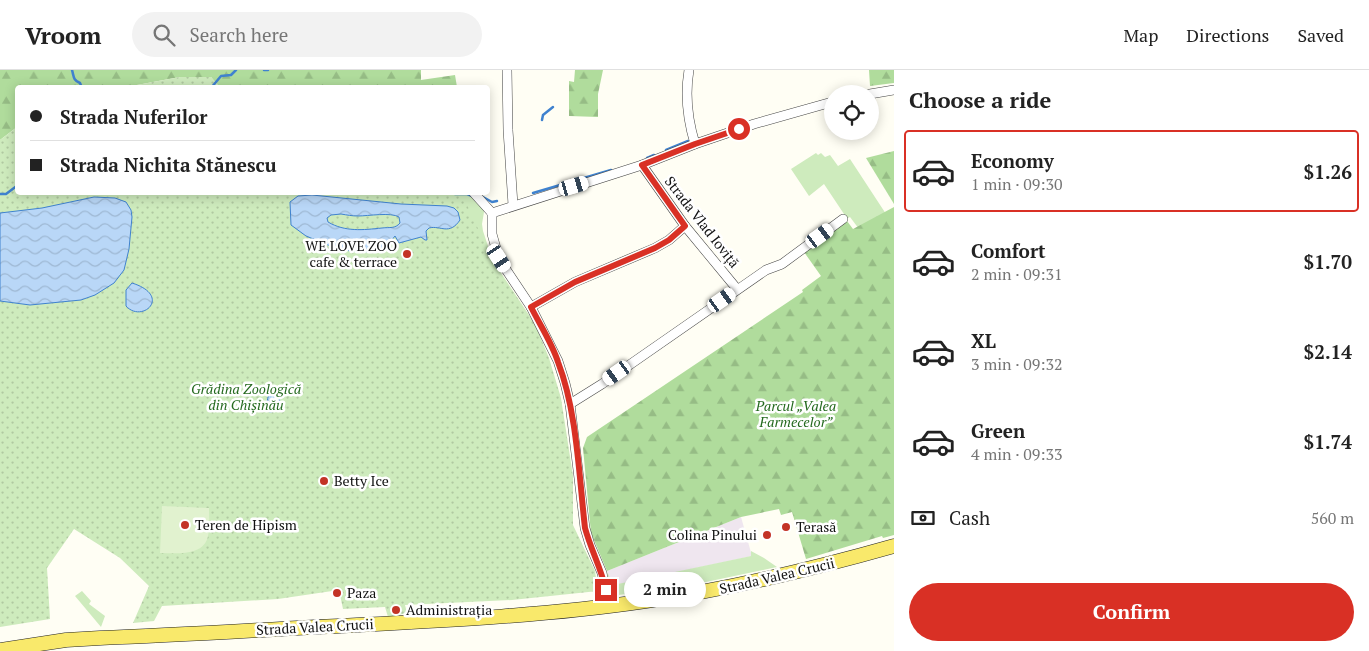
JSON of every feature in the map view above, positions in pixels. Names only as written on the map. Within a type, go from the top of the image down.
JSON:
[{"type":"main road","name":"Strada Valea Crucii","points":[[0,650],[82,639],[435,621],[609,606],[674,597],[753,582],[839,562],[894,546]]},
{"type":"street","points":[[508,70],[508,138],[513,205]]},
{"type":"street","points":[[689,70],[687,89],[695,144]]},
{"type":"street","points":[[879,92],[894,90]]},
{"type":"street","points":[[492,213],[642,165],[695,144],[754,124],[824,104]]},
{"type":"street","name":"Strada Vlad Ioviță","points":[[642,165],[685,226],[737,289],[766,270],[782,264],[843,219]]},
{"type":"street","points":[[476,195],[492,213],[492,234],[499,258],[531,307],[558,361],[570,404],[585,528],[602,573],[609,606]]},
{"type":"street","points":[[531,307],[575,282],[655,248],[669,240],[685,226]]},
{"type":"street","points":[[570,404],[602,384],[737,289]]},
{"type":"shaded area","points":[[741,517],[752,556],[612,586],[607,571]]},
{"type":"green space","points":[[0,70],[421,70],[421,80],[455,75],[457,85],[218,85],[211,77],[180,77],[137,85],[15,85],[15,129],[0,140]]},
{"type":"green space","points":[[575,70],[603,70],[598,94],[598,117],[569,116],[569,81],[574,82]]},
{"type":"green space","points":[[869,70],[894,70],[894,83],[870,85]]},
{"type":"green space","points":[[180,77],[211,77],[218,85],[137,85]]},
{"type":"green space","name":"Grădina Zoologică din Chișinău","points":[[15,129],[15,195],[463,196],[493,261],[535,324],[549,358],[561,398],[573,476],[573,525],[595,571],[598,591],[512,600],[405,605],[407,613],[388,617],[385,607],[343,609],[339,590],[278,599],[162,606],[154,621],[133,623],[149,586],[120,558],[74,529],[47,568],[50,619],[0,627],[0,140]]},
{"type":"green space","points":[[894,151],[894,204],[866,158]]},
{"type":"green space","points":[[816,153],[818,155],[821,153],[825,157],[830,155],[838,166],[850,159],[886,214],[862,233],[850,217],[846,219],[842,215],[844,214],[824,184],[809,196],[791,169]]},
{"type":"green space","points":[[349,195],[472,195],[483,206],[483,231],[492,258]]},
{"type":"green space","name":"Parcul „Valea Farmecelor”","points":[[894,207],[894,535],[883,538],[882,536],[806,559],[792,512],[781,515],[779,509],[741,517],[607,571],[591,533],[583,448],[587,437],[803,292],[802,290],[821,276],[804,252],[847,221],[853,229]]},
{"type":"green space","name":"Teren de Hipism","points":[[162,506],[209,508],[208,536],[201,548],[181,553],[160,553]]},
{"type":"green space","points":[[751,551],[777,567],[706,582],[612,596],[607,571],[613,585],[751,556]]},
{"type":"green space","points":[[82,591],[91,601],[89,604],[105,616],[101,627],[75,596]]},
{"type":"water","points":[[312,195],[401,204],[447,206],[454,208],[458,212],[460,220],[449,229],[429,228],[426,231],[427,240],[421,237],[399,243],[395,236],[387,246],[380,250],[370,252],[350,251],[333,247],[306,236],[291,225],[290,202],[298,196]],"holes":[[[331,215],[358,216],[391,215],[399,217],[400,223],[392,227],[361,230],[348,229],[328,222],[327,218]]]},
{"type":"water","points":[[94,197],[115,198],[126,202],[131,210],[129,249],[124,270],[114,283],[95,295],[81,300],[30,305],[0,301],[0,213],[42,208]]},
{"type":"water","points":[[132,283],[144,288],[151,295],[152,301],[146,310],[133,311],[126,306],[126,290]]},
{"type":"water","points":[[273,388],[278,388],[280,400],[276,411],[270,412],[267,411],[267,402]]},
{"type":"waterway","points":[[72,70],[74,78],[81,85]]},
{"type":"waterway","points":[[214,85],[221,76],[231,75],[236,70]]},
{"type":"waterway","points":[[542,120],[543,115],[553,107]]},
{"type":"waterway","points":[[666,150],[688,141]]},
{"type":"waterway","points":[[647,158],[654,155]]},
{"type":"waterway","points":[[577,180],[611,170]]},
{"type":"waterway","points":[[533,193],[567,183]]},
{"type":"waterway","points":[[0,194],[6,194],[15,187]]},
{"type":"waterway","points":[[483,197],[492,202],[497,201]]},
{"type":"place","name":"WE LOVE ZOO cafe & terrace","points":[[407,254]]},
{"type":"place","name":"Betty Ice","points":[[324,481]]},
{"type":"place","name":"Teren de Hipism","points":[[185,525]]},
{"type":"place","name":"Terasă","points":[[786,527]]},
{"type":"place","name":"Colina Pinului","points":[[767,535]]},
{"type":"place","name":"Paza","points":[[337,593]]},
{"type":"place","name":"Administrația","points":[[396,610]]},
{"type":"route","points":[[606,590],[602,573],[585,528],[570,404],[565,383],[558,361],[531,307],[575,282],[655,248],[669,240],[685,226],[642,165],[739,129]]}]
